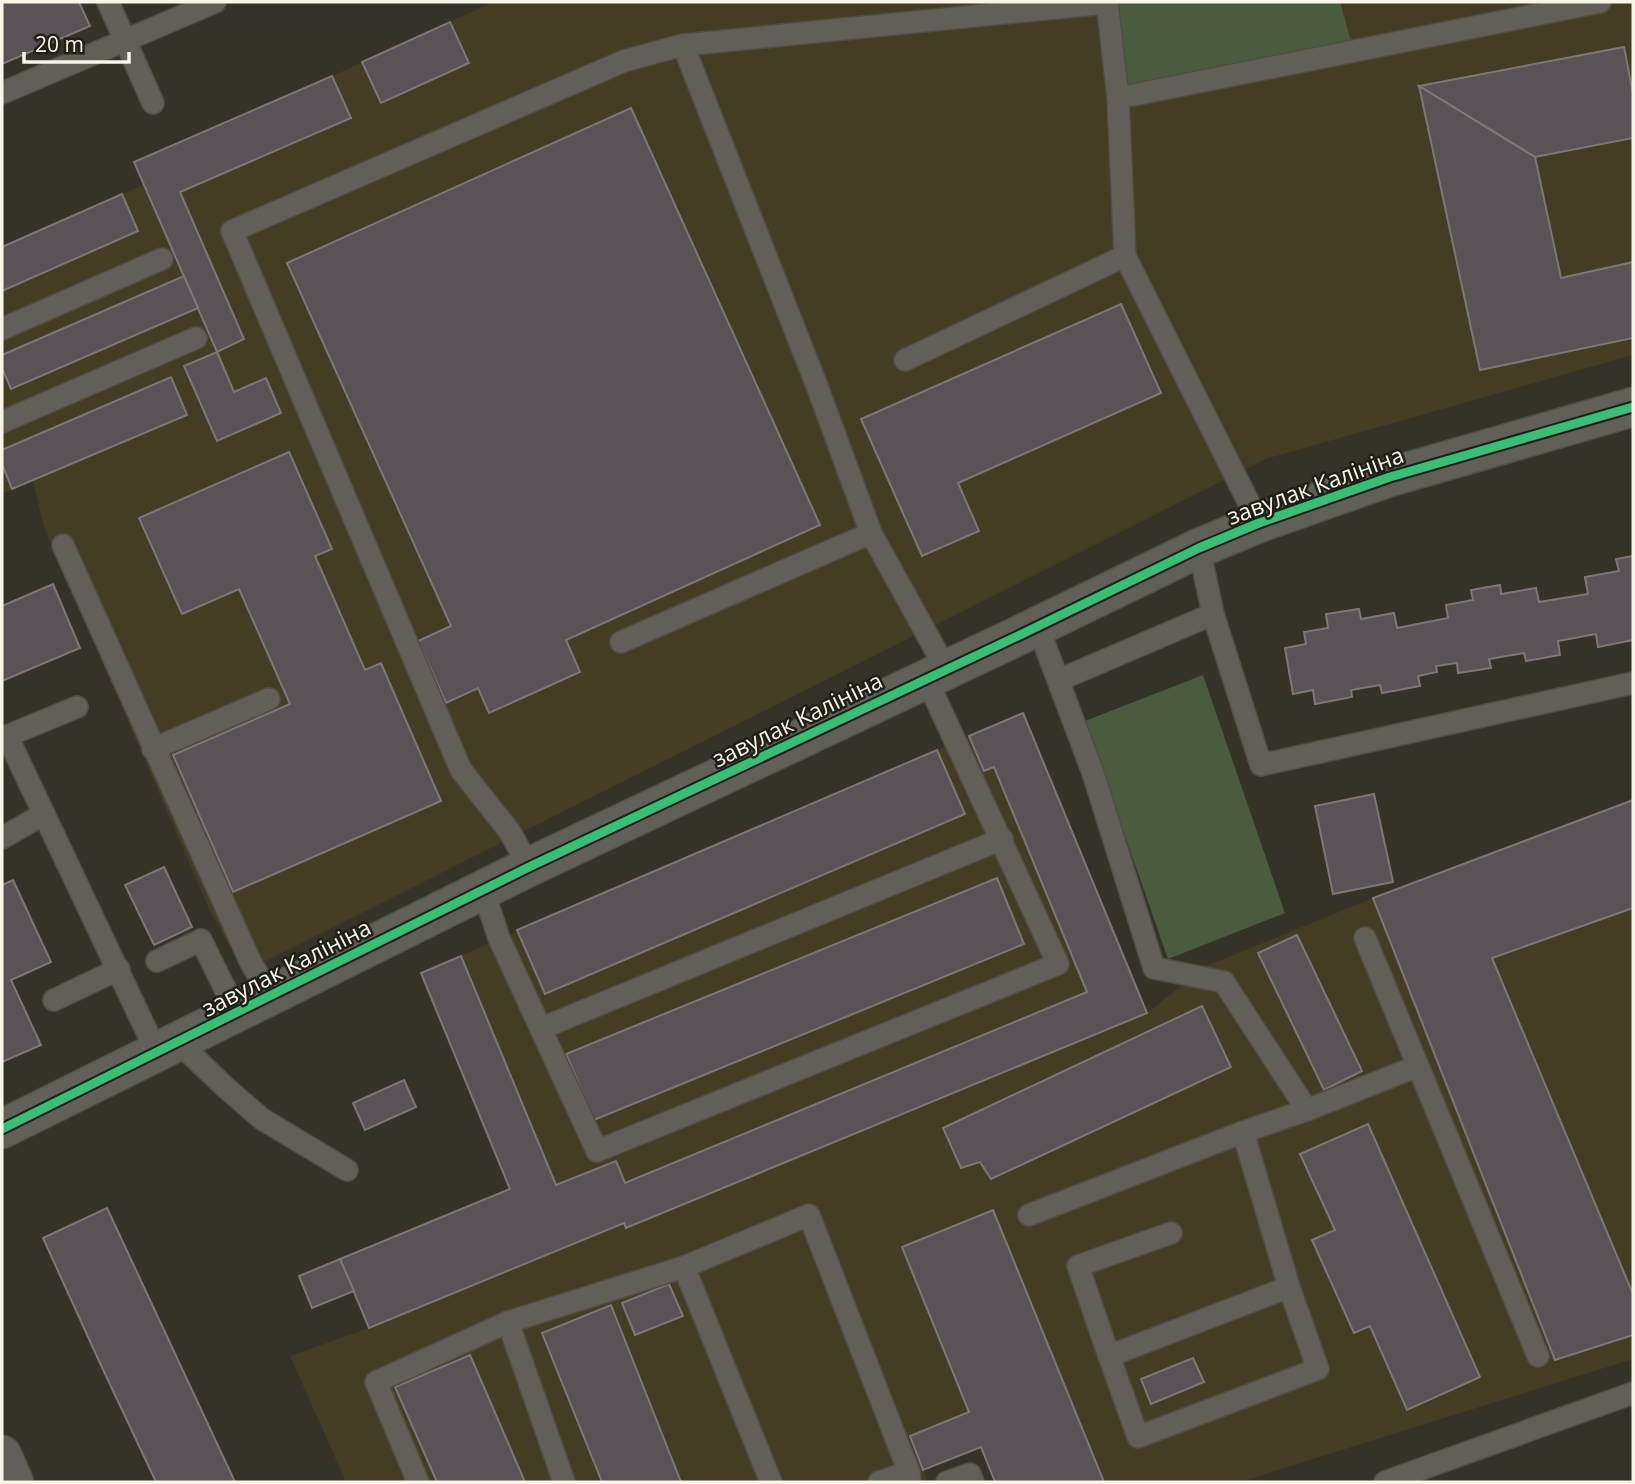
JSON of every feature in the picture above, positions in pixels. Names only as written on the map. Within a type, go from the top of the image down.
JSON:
[{"type":"street","name":"завулак Калініна","points":[[2,1129],[529,867],[1038,627],[1199,548],[1259,523],[1390,477],[1633,407]]},
{"type":"street","points":[[2,1455],[14,1482]]},
{"type":"lane","points":[[108,2],[153,103]]},
{"type":"lane","points":[[2,93],[215,2]]},
{"type":"lane","points":[[1118,99],[1600,2]]},
{"type":"lane","points":[[529,867],[510,832],[461,770],[232,231],[624,61],[683,45],[1107,3],[1118,99],[1125,256],[1259,523]]},
{"type":"lane","points":[[483,890],[499,938],[597,1152],[1058,964],[1002,839],[936,674],[871,533],[817,386],[683,45]]},
{"type":"lane","points":[[905,360],[1125,256]]},
{"type":"lane","points":[[2,329],[162,259]]},
{"type":"lane","points":[[2,422],[196,338]]},
{"type":"lane","points":[[621,642],[871,533]]},
{"type":"lane","points":[[63,545],[251,963],[271,996]]},
{"type":"lane","points":[[1199,548],[1213,614],[1261,765],[1633,683]]},
{"type":"lane","points":[[1059,680],[1213,614]]},
{"type":"lane","points":[[1038,627],[1093,773],[1154,968],[1224,982],[1307,1110]]},
{"type":"lane","points":[[153,749],[269,699]]},
{"type":"lane","points":[[77,706],[5,737],[119,970],[168,1048],[225,1087],[262,1119],[347,1170]]},
{"type":"lane","points":[[2,838],[44,814]]},
{"type":"lane","points":[[542,1028],[1002,839]]},
{"type":"lane","points":[[1365,938],[1538,1356]]},
{"type":"lane","points":[[157,961],[201,940],[237,1013]]},
{"type":"lane","points":[[54,1000],[119,970]]},
{"type":"lane","points":[[1029,1216],[1418,1066]]},
{"type":"lane","points":[[1171,1233],[1078,1266],[1138,1437],[1318,1369],[1289,1287],[1243,1132]]},
{"type":"lane","points":[[418,1482],[376,1382],[508,1322],[684,1268],[809,1215],[914,1479],[879,1482]]},
{"type":"lane","points":[[684,1268],[771,1482]]},
{"type":"lane","points":[[1110,1356],[1289,1287]]},
{"type":"lane","points":[[508,1322],[564,1482]]},
{"type":"lane","points":[[1385,1482],[1633,1393]]},
{"type":"lane","points":[[947,1482],[970,1475],[973,1482]]},
{"type":"shaded area","points":[[493,2],[1633,2],[1633,355],[1266,459],[244,972],[210,911],[44,527],[33,481],[2,494],[2,247],[143,185],[134,162]]},
{"type":"shaded area","points":[[1023,713],[1147,1013],[1206,966],[1373,898],[1633,800],[1633,1359],[1240,1482],[995,1482],[980,1447],[924,1470],[927,1482],[346,1482],[290,1356],[369,1328],[340,1259],[510,1188],[421,973]]},
{"type":"green space","points":[[1114,2],[1340,2],[1351,41],[1123,86]]},
{"type":"green space","points":[[1203,675],[1285,913],[1168,959],[1085,721]]},
{"type":"building","points":[[2,2],[79,2],[90,26],[2,64]]},
{"type":"building","points":[[450,22],[469,63],[381,103],[362,62]]},
{"type":"building","points":[[1624,47],[1633,93],[1633,138],[1535,157],[1419,86]]},
{"type":"building","points":[[332,76],[351,118],[180,192],[244,339],[217,352],[134,162]]},
{"type":"building","points":[[1419,86],[1535,157],[1561,278],[1633,262],[1633,338],[1480,370]]},
{"type":"building","points":[[631,108],[820,525],[566,640],[580,672],[489,713],[478,688],[446,703],[418,641],[451,626],[287,263]]},
{"type":"building","points":[[122,194],[138,231],[2,291],[2,247]]},
{"type":"building","points":[[184,276],[198,308],[11,389],[2,368],[2,355]]},
{"type":"building","points":[[1121,304],[1161,393],[958,483],[979,531],[922,556],[861,419]]},
{"type":"building","points":[[217,352],[234,392],[266,378],[281,413],[217,441],[184,366]]},
{"type":"building","points":[[171,377],[187,415],[12,489],[2,464],[2,450]]},
{"type":"building","points":[[289,452],[332,549],[315,556],[365,670],[381,663],[441,801],[233,892],[173,755],[290,704],[239,589],[182,614],[139,518]]},
{"type":"building","points":[[1633,556],[1633,640],[1598,647],[1596,634],[1558,641],[1560,655],[1526,661],[1524,653],[1489,659],[1491,668],[1458,673],[1457,663],[1436,666],[1437,672],[1418,676],[1420,686],[1382,693],[1380,685],[1351,690],[1352,697],[1315,704],[1313,690],[1293,694],[1285,648],[1306,644],[1304,632],[1328,628],[1326,614],[1359,609],[1361,619],[1394,613],[1397,628],[1448,618],[1446,605],[1473,600],[1471,590],[1500,585],[1501,594],[1536,588],[1539,602],[1588,594],[1585,577],[1619,571],[1616,559]]},
{"type":"building","points":[[53,584],[80,648],[2,681],[2,606]]},
{"type":"building","points":[[1023,713],[1147,1013],[626,1228],[624,1223],[369,1328],[340,1259],[510,1189],[421,973],[461,956],[556,1185],[616,1161],[625,1183],[1087,992],[994,767],[984,771],[969,736]]},
{"type":"building","points":[[937,750],[965,814],[545,994],[517,930]]},
{"type":"building","points":[[1374,794],[1393,882],[1333,894],[1315,806]]},
{"type":"building","points":[[1633,800],[1633,908],[1492,958],[1633,1294],[1633,1335],[1555,1360],[1373,898]]},
{"type":"building","points":[[164,867],[192,927],[154,945],[125,885]]},
{"type":"building","points":[[997,878],[1024,944],[594,1120],[566,1054]]},
{"type":"building","points":[[13,880],[51,962],[11,980],[41,1045],[2,1062],[2,885]]},
{"type":"building","points":[[1297,935],[1362,1071],[1324,1090],[1258,953]]},
{"type":"building","points":[[1202,1006],[1231,1067],[991,1179],[980,1162],[961,1168],[943,1128]]},
{"type":"building","points":[[404,1080],[416,1107],[365,1130],[353,1103]]},
{"type":"building","points":[[1368,1124],[1480,1377],[1407,1410],[1370,1326],[1354,1333],[1312,1240],[1335,1230],[1300,1154]]},
{"type":"building","points":[[107,1208],[235,1482],[156,1482],[99,1361],[43,1238]]},
{"type":"building","points":[[993,1210],[1104,1482],[995,1482],[981,1447],[923,1470],[910,1436],[969,1412],[902,1247]]},
{"type":"building","points":[[340,1259],[354,1291],[312,1308],[299,1276]]},
{"type":"building","points":[[669,1284],[683,1316],[635,1335],[622,1303]]},
{"type":"building","points":[[611,1305],[681,1482],[602,1482],[542,1333]]},
{"type":"building","points":[[470,1355],[525,1482],[437,1482],[395,1387]]},
{"type":"building","points":[[1193,1358],[1204,1382],[1151,1404],[1141,1379]]},
{"type":"cycle path","points":[[2,1129],[529,867],[1199,548],[1259,523],[1390,477],[1633,407]]}]
